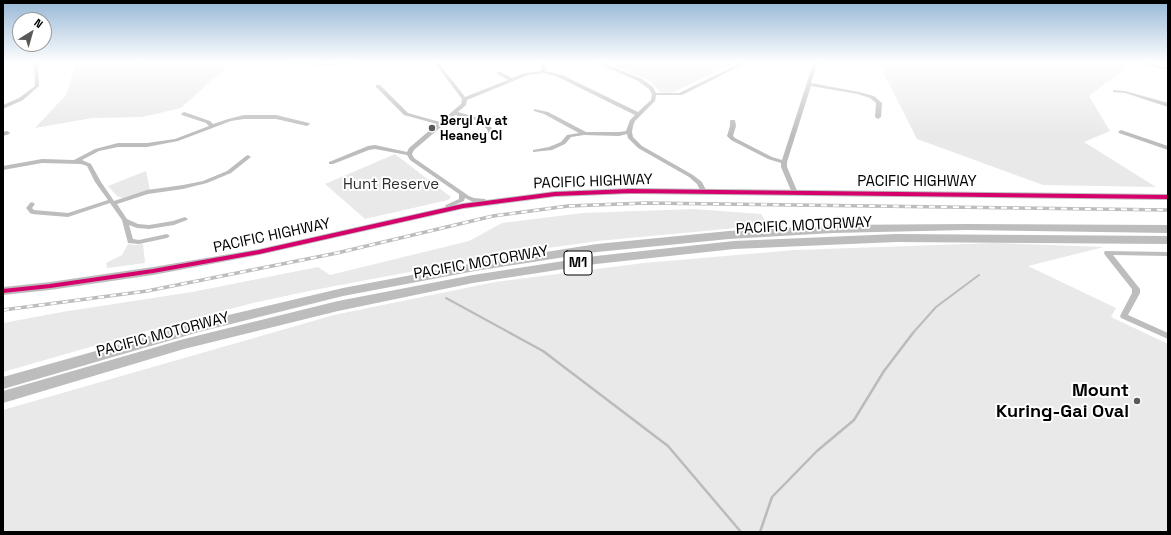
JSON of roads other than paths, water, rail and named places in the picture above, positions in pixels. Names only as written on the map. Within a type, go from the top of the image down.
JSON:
[{"type":"highway","name":"PACIFIC MOTORWAY","points":[[3,383],[199,327],[343,292],[475,267],[597,248],[729,235],[833,228],[966,227],[1168,229]]},
{"type":"highway","name":"PACIFIC MOTORWAY","points":[[3,398],[184,344],[338,306],[473,278],[596,260],[734,245],[889,238],[973,237],[1168,240]]},
{"type":"main road","name":"PACIFIC HIGHWAY","points":[[3,288],[56,282],[156,267],[258,249],[448,206],[483,200],[581,188],[639,186],[794,191],[1168,197]]},
{"type":"main road","name":"PACIFIC HIGHWAY","points":[[3,291],[60,285],[153,272],[244,255],[445,210],[498,201],[582,192],[703,189]]},
{"type":"main road","name":"PACIFIC HIGHWAY","points":[[794,191],[1168,193]]},
{"type":"street","points":[[3,106],[21,99],[36,87]]},
{"type":"street","points":[[379,87],[406,114],[441,124]]},
{"type":"street","points":[[409,154],[411,149],[463,106],[464,99],[456,87]]},
{"type":"street","points":[[464,99],[494,87]]},
{"type":"street","points":[[583,87],[639,114]]},
{"type":"street","points":[[650,87],[654,94],[651,104],[639,114],[630,126],[629,132],[632,140],[640,147],[691,176],[700,183],[703,189]]},
{"type":"street","points":[[654,94],[680,94],[695,87]]},
{"type":"street","points":[[794,191],[784,167],[784,162],[808,87]]},
{"type":"street","points":[[825,87],[872,97],[879,103],[878,117]]},
{"type":"street","points":[[1115,91],[1125,92],[1168,105]]},
{"type":"street","points":[[536,110],[546,113],[585,134]]},
{"type":"street","points":[[455,113],[477,119],[489,128],[491,134]]},
{"type":"street","points":[[184,114],[208,122],[213,126]]},
{"type":"street","points":[[76,161],[97,150],[118,145],[163,143],[185,138],[213,126],[244,117],[276,117],[307,124]]},
{"type":"street","points":[[732,121],[733,126],[730,136],[733,139],[770,158],[784,162]]},
{"type":"street","points":[[535,151],[550,148],[563,143],[569,136],[585,134],[619,134],[629,132]]},
{"type":"street","points":[[1121,132],[1168,148]]},
{"type":"street","points":[[331,162],[368,148],[375,147],[409,154],[412,159],[462,194],[473,200],[483,200]]},
{"type":"street","points":[[32,204],[29,208],[32,212],[68,215],[147,192],[192,186],[205,182],[229,172],[248,157]]},
{"type":"street","points":[[3,168],[42,161],[76,161],[89,166],[98,182],[125,220],[130,241],[139,242],[167,236]]},
{"type":"street","points":[[448,206],[462,200],[462,194]]},
{"type":"street","points":[[125,220],[137,226],[149,227],[174,223],[185,219]]},
{"type":"street","points":[[1168,254],[1107,253],[1136,289],[1136,293],[1124,316],[1168,336]]},
{"type":"waterway","points":[[912,334],[936,307],[979,275]]},
{"type":"waterway","points":[[446,298],[512,334]]},
{"type":"waterway","points":[[510,333],[543,351],[668,446],[741,532]]},
{"type":"waterway","points":[[760,532],[772,497],[817,451],[854,420],[884,371],[913,333]]},
{"type":"railway","points":[[3,310],[147,291],[337,253],[493,216],[568,206],[647,203],[1168,210]]},
{"type":"place","name":"Beryl Av at Heaney Cl","points":[[432,128]]},
{"type":"place","name":"Mount Kuring-Gai Oval","points":[[1137,401]]},
{"type":"park label","name":"Hunt Reserve","points":[[391,185]]}]
